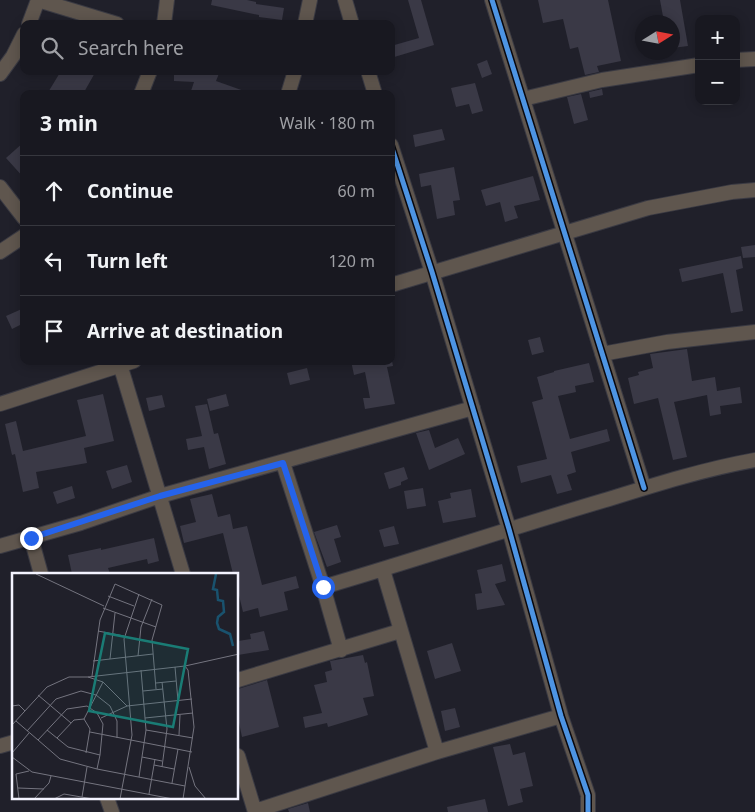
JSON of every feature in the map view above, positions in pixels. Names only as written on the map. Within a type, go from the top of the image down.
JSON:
[{"type":"street","points":[[30,20],[38,0],[104,20]]},
{"type":"street","points":[[164,20],[167,0]]},
{"type":"street","points":[[306,20],[310,0]]},
{"type":"street","points":[[345,0],[351,20]]},
{"type":"street","points":[[492,0],[644,488]]},
{"type":"street","points":[[0,74],[20,42]]},
{"type":"street","points":[[740,60],[755,59]]},
{"type":"street","points":[[523,99],[602,80],[695,66]]},
{"type":"street","points":[[143,90],[148,75]]},
{"type":"street","points":[[289,90],[294,75]]},
{"type":"street","points":[[369,75],[374,90]]},
{"type":"street","points":[[395,157],[432,272],[509,528],[560,716],[588,795],[588,812]]},
{"type":"street","points":[[0,187],[20,213]]},
{"type":"street","points":[[395,283],[648,208],[732,192],[755,190]]},
{"type":"street","points":[[0,252],[20,239]]},
{"type":"street","points":[[602,354],[667,342],[755,332]]},
{"type":"street","points":[[0,404],[114,365]]},
{"type":"street","points":[[121,365],[183,573]]},
{"type":"street","points":[[0,546],[31,538],[160,496],[283,463],[473,408]]},
{"type":"street","points":[[323,587],[383,570],[509,528],[644,488],[723,466],[755,460]]},
{"type":"street","points":[[283,463],[341,650]]},
{"type":"street","points":[[31,538],[41,573]]},
{"type":"street","points":[[383,570],[437,752]]},
{"type":"street","points":[[239,680],[400,631]]},
{"type":"street","points":[[239,759],[255,811],[437,752],[560,716]]},
{"type":"street","points":[[108,800],[112,812]]},
{"type":"building","points":[[212,0],[247,0],[256,2],[256,4],[284,8],[282,20],[259,17],[259,15],[211,5]]},
{"type":"building","points":[[408,0],[421,0],[434,45],[395,57],[395,45],[419,38]]},
{"type":"building","points":[[538,0],[608,0],[621,61],[597,66],[599,72],[585,75],[578,47],[570,49],[563,19],[543,23]]},
{"type":"building","points":[[660,0],[680,0],[688,46],[680,47],[680,15],[663,15]]},
{"type":"building","points":[[487,60],[492,74],[482,78],[477,64]]},
{"type":"building","points":[[59,75],[94,75],[85,90],[49,90]]},
{"type":"building","points":[[174,75],[218,75],[216,81],[241,90],[191,90],[194,82],[174,81]]},
{"type":"building","points":[[475,83],[483,111],[472,114],[469,104],[456,107],[451,88]]},
{"type":"building","points":[[602,89],[603,95],[590,98],[589,92]]},
{"type":"building","points":[[581,94],[588,120],[574,124],[567,97]]},
{"type":"building","points":[[442,129],[445,140],[415,147],[413,135]]},
{"type":"building","points":[[20,146],[20,174],[6,158]]},
{"type":"building","points":[[454,167],[460,200],[453,201],[455,215],[437,219],[431,185],[421,187],[419,174]]},
{"type":"building","points":[[533,176],[540,200],[514,206],[518,218],[505,222],[500,202],[486,206],[481,190]]},
{"type":"building","points":[[755,245],[755,257],[743,258],[741,247]]},
{"type":"building","points":[[741,256],[743,268],[736,270],[743,311],[731,313],[723,273],[682,282],[679,269]]},
{"type":"building","points":[[20,310],[20,325],[12,329],[6,316]]},
{"type":"building","points":[[540,337],[544,352],[532,355],[528,340]]},
{"type":"building","points":[[687,349],[692,381],[715,377],[717,391],[740,387],[742,403],[720,406],[721,414],[710,416],[707,395],[674,402],[687,457],[673,460],[658,398],[634,404],[628,378],[639,375],[638,372],[653,368],[650,354]]},
{"type":"building","points":[[589,363],[594,382],[575,386],[576,392],[558,396],[570,439],[607,429],[610,441],[571,452],[576,472],[567,475],[572,490],[557,494],[551,475],[521,483],[517,466],[547,459],[532,402],[543,399],[537,377]]},
{"type":"building","points":[[352,365],[393,365],[387,367],[395,404],[365,409],[363,398],[370,398],[365,372],[354,375]]},
{"type":"building","points":[[307,368],[310,380],[290,385],[287,373]]},
{"type":"building","points":[[103,394],[114,441],[84,448],[87,463],[36,472],[39,488],[23,492],[15,454],[12,455],[5,424],[16,421],[23,451],[86,436],[77,400]]},
{"type":"building","points":[[226,394],[229,406],[210,411],[207,399]]},
{"type":"building","points":[[162,395],[165,407],[149,411],[146,398]]},
{"type":"building","points":[[207,404],[214,434],[218,433],[226,464],[209,469],[204,447],[188,450],[186,439],[202,436],[195,406]]},
{"type":"building","points":[[429,430],[435,448],[458,438],[465,454],[429,470],[416,433]]},
{"type":"building","points":[[127,465],[132,482],[112,489],[106,471]]},
{"type":"building","points":[[404,467],[408,479],[401,482],[401,485],[389,489],[384,473]]},
{"type":"building","points":[[72,486],[75,498],[57,504],[53,492]]},
{"type":"building","points":[[423,488],[426,506],[407,509],[404,491]]},
{"type":"building","points":[[471,489],[476,517],[443,523],[438,501],[451,498],[450,493]]},
{"type":"building","points":[[212,494],[218,517],[230,514],[233,529],[247,526],[262,585],[296,576],[299,588],[284,592],[288,610],[260,617],[258,608],[243,612],[239,595],[239,573],[233,573],[223,533],[184,543],[180,526],[196,522],[190,499]]},
{"type":"building","points":[[337,525],[341,537],[334,539],[341,562],[327,567],[314,532]]},
{"type":"building","points":[[394,526],[399,544],[384,547],[379,530]]},
{"type":"building","points":[[154,538],[159,561],[148,564],[147,559],[108,568],[110,573],[72,573],[68,555],[101,548],[101,550]]},
{"type":"building","points":[[502,564],[506,581],[495,584],[505,605],[477,610],[475,594],[482,593],[477,570]]},
{"type":"building","points":[[264,631],[269,650],[239,655],[239,641],[251,639],[250,634]]},
{"type":"building","points":[[452,643],[461,671],[435,679],[427,651]]},
{"type":"building","points":[[363,655],[365,663],[367,662],[374,696],[363,698],[368,715],[328,727],[327,723],[305,728],[303,717],[322,713],[314,685],[327,682],[325,672],[332,670],[330,661]]},
{"type":"building","points":[[267,680],[279,727],[242,737],[239,723],[239,689]]},
{"type":"building","points":[[455,708],[460,727],[445,731],[441,711]]},
{"type":"building","points":[[510,744],[513,755],[525,752],[533,786],[520,789],[523,802],[508,806],[493,747]]},
{"type":"building","points":[[485,799],[488,812],[448,812],[447,807]]},
{"type":"building","points":[[308,803],[310,812],[289,812],[288,809]]},
{"type":"cycle path","points":[[492,0],[644,488]]},
{"type":"cycle path","points":[[395,157],[432,272],[509,529],[561,716],[588,795],[588,812]]},
{"type":"route","points":[[31,538],[160,496],[283,463],[323,587]]}]
